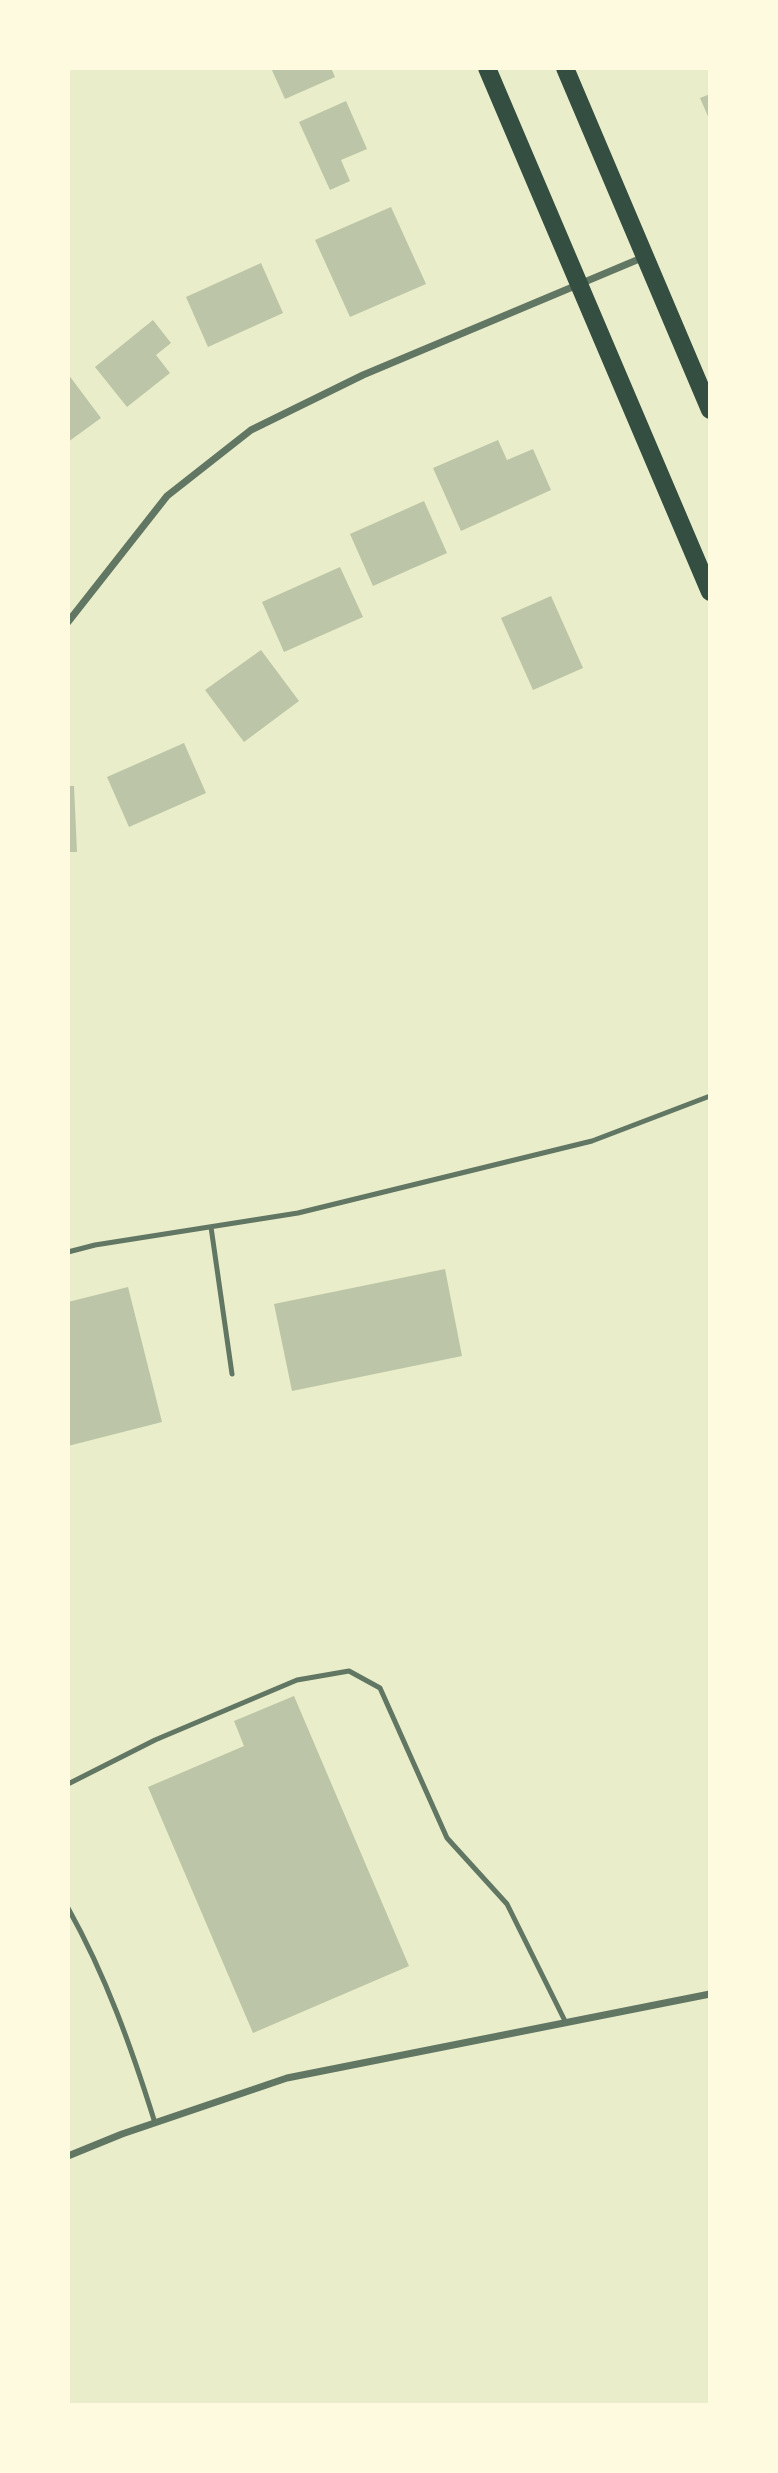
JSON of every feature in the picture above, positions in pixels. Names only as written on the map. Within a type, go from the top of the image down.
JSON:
[{"type":"main road","points":[[487,68],[710,592]]},
{"type":"main road","points":[[565,68],[710,410]]},
{"type":"street","points":[[68,622],[167,496],[251,430],[363,375],[644,256]]},
{"type":"street","points":[[68,2155],[287,2078],[710,1994]]},
{"type":"lane","points":[[68,1252],[95,1245],[298,1213],[592,1141],[710,1096]]},
{"type":"lane","points":[[211,1227],[232,1374]]},
{"type":"lane","points":[[68,1784],[155,1740],[298,1680],[349,1671],[380,1688],[447,1839],[507,1903],[565,2021]]},
{"type":"lane","points":[[68,1908],[83,1935],[131,2047],[155,2123]]},
{"type":"building","points":[[271,68],[331,68],[335,77],[285,99]]},
{"type":"building","points":[[710,94],[710,121],[700,98]]},
{"type":"building","points":[[346,101],[367,149],[341,160],[350,181],[330,190],[299,122]]},
{"type":"building","points":[[391,207],[426,284],[350,317],[315,240]]},
{"type":"building","points":[[261,263],[283,313],[208,347],[186,297]]},
{"type":"building","points":[[153,320],[171,343],[156,355],[170,373],[127,407],[95,367]]},
{"type":"building","points":[[68,374],[101,418],[68,442]]},
{"type":"building","points":[[498,440],[507,460],[533,449],[551,490],[461,531],[433,468]]},
{"type":"building","points":[[424,501],[447,553],[373,586],[350,534]]},
{"type":"building","points":[[340,567],[363,617],[284,652],[262,602]]},
{"type":"building","points":[[551,596],[583,668],[533,690],[501,618]]},
{"type":"building","points":[[261,650],[299,701],[244,742],[205,690]]},
{"type":"building","points":[[184,743],[206,793],[129,827],[107,777]]},
{"type":"building","points":[[68,786],[74,786],[77,852],[68,852]]},
{"type":"building","points":[[445,1269],[462,1356],[292,1391],[274,1304]]},
{"type":"building","points":[[128,1287],[162,1422],[68,1446],[68,1302]]},
{"type":"building","points":[[294,1696],[409,1966],[253,2033],[148,1787],[244,1746],[234,1721]]}]
